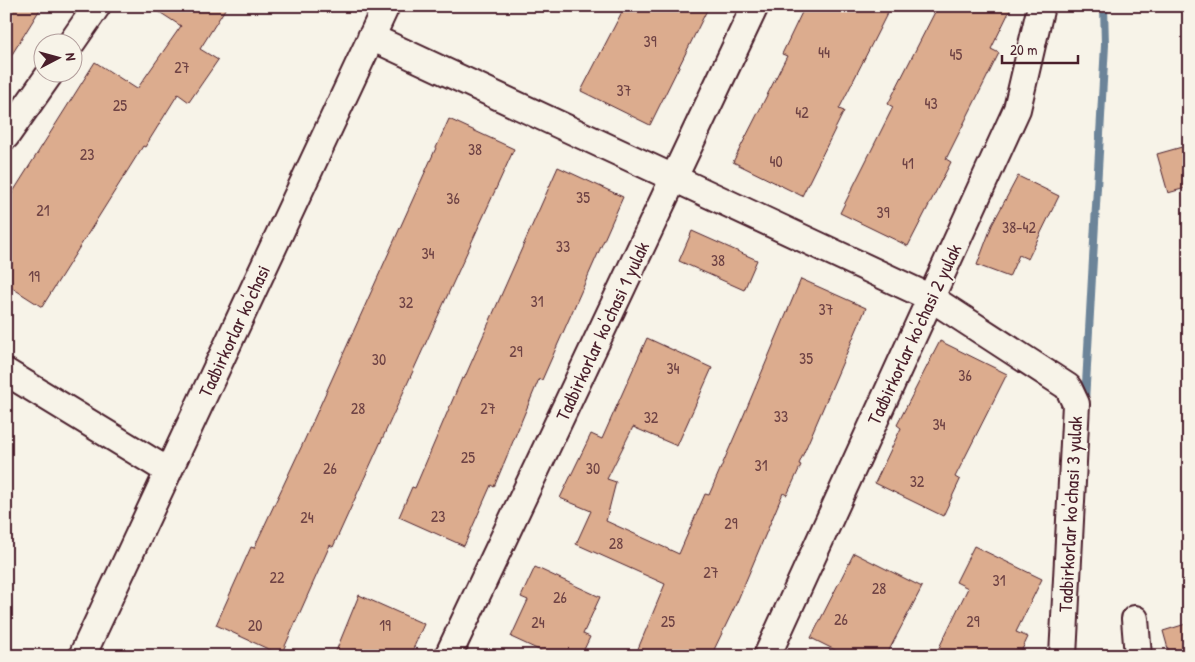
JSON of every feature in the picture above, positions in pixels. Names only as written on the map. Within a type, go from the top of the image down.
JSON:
[{"type":"street","points":[[79,32],[97,6]]},
{"type":"street","name":"Tadbirkorlar ko'chasi","points":[[82,656],[386,6]]},
{"type":"street","name":"Tadbirkorlar ko'chasi 1 yulak","points":[[448,656],[755,6]]},
{"type":"street","name":"Tadbirkorlar ko'chasi 2 yulak","points":[[767,656],[1017,109],[1041,6]]},
{"type":"street","name":"Tadbirkorlar ko'chasi 3 yulak","points":[[371,37],[931,298],[1068,387],[1076,404],[1063,656]]},
{"type":"street","points":[[6,136],[44,82]]},
{"type":"street","points":[[6,372],[168,472]]},
{"type":"street","points":[[1135,619],[1138,656]]},
{"type":"building","points":[[6,6],[42,6],[6,64]]},
{"type":"building","points":[[150,6],[227,6],[200,49],[218,60],[189,102],[178,94],[145,147],[143,146],[42,307],[6,284],[6,203],[95,62],[137,89],[181,26]]},
{"type":"building","points":[[625,6],[709,6],[650,125],[581,91]]},
{"type":"building","points":[[805,6],[891,6],[839,109],[844,111],[802,196],[733,162],[787,56],[782,54]]},
{"type":"building","points":[[938,6],[1012,6],[991,49],[999,53],[946,159],[951,162],[908,246],[840,213],[893,107],[888,104]]},
{"type":"building","points":[[449,119],[514,149],[333,547],[330,545],[281,655],[216,625],[251,547],[254,548],[305,439]]},
{"type":"building","points":[[1189,145],[1189,187],[1168,193],[1157,154]]},
{"type":"building","points":[[558,167],[623,197],[542,380],[539,379],[494,487],[491,485],[464,546],[399,517],[412,487],[415,488],[462,378],[464,379]]},
{"type":"building","points":[[1018,176],[1059,196],[1028,259],[1019,255],[1009,277],[977,265],[992,225]]},
{"type":"building","points":[[692,231],[757,260],[744,290],[679,261]]},
{"type":"building","points":[[801,279],[866,308],[799,464],[801,465],[787,495],[783,493],[737,602],[711,656],[635,656],[665,584],[576,544],[591,511],[560,498],[591,434],[602,439],[647,338],[712,368],[677,446],[633,427],[607,479],[616,482],[606,521],[679,554],[705,494],[709,495]]},
{"type":"building","points":[[940,341],[1007,374],[955,477],[960,480],[943,516],[875,483],[901,428],[897,425]]},
{"type":"building","points":[[974,546],[1042,579],[1016,632],[1028,637],[1019,656],[935,656],[968,588],[956,582]]},
{"type":"building","points":[[854,553],[922,587],[886,656],[847,656],[811,638]]},
{"type":"building","points":[[535,567],[600,597],[583,634],[590,637],[581,656],[552,656],[511,637],[528,600],[521,597]]},
{"type":"building","points":[[359,595],[424,624],[410,656],[334,656]]},
{"type":"building","points":[[1189,623],[1189,656],[1170,656],[1163,631]]},
{"type":"waterway","points":[[1085,402],[1105,45],[1104,6]]}]
